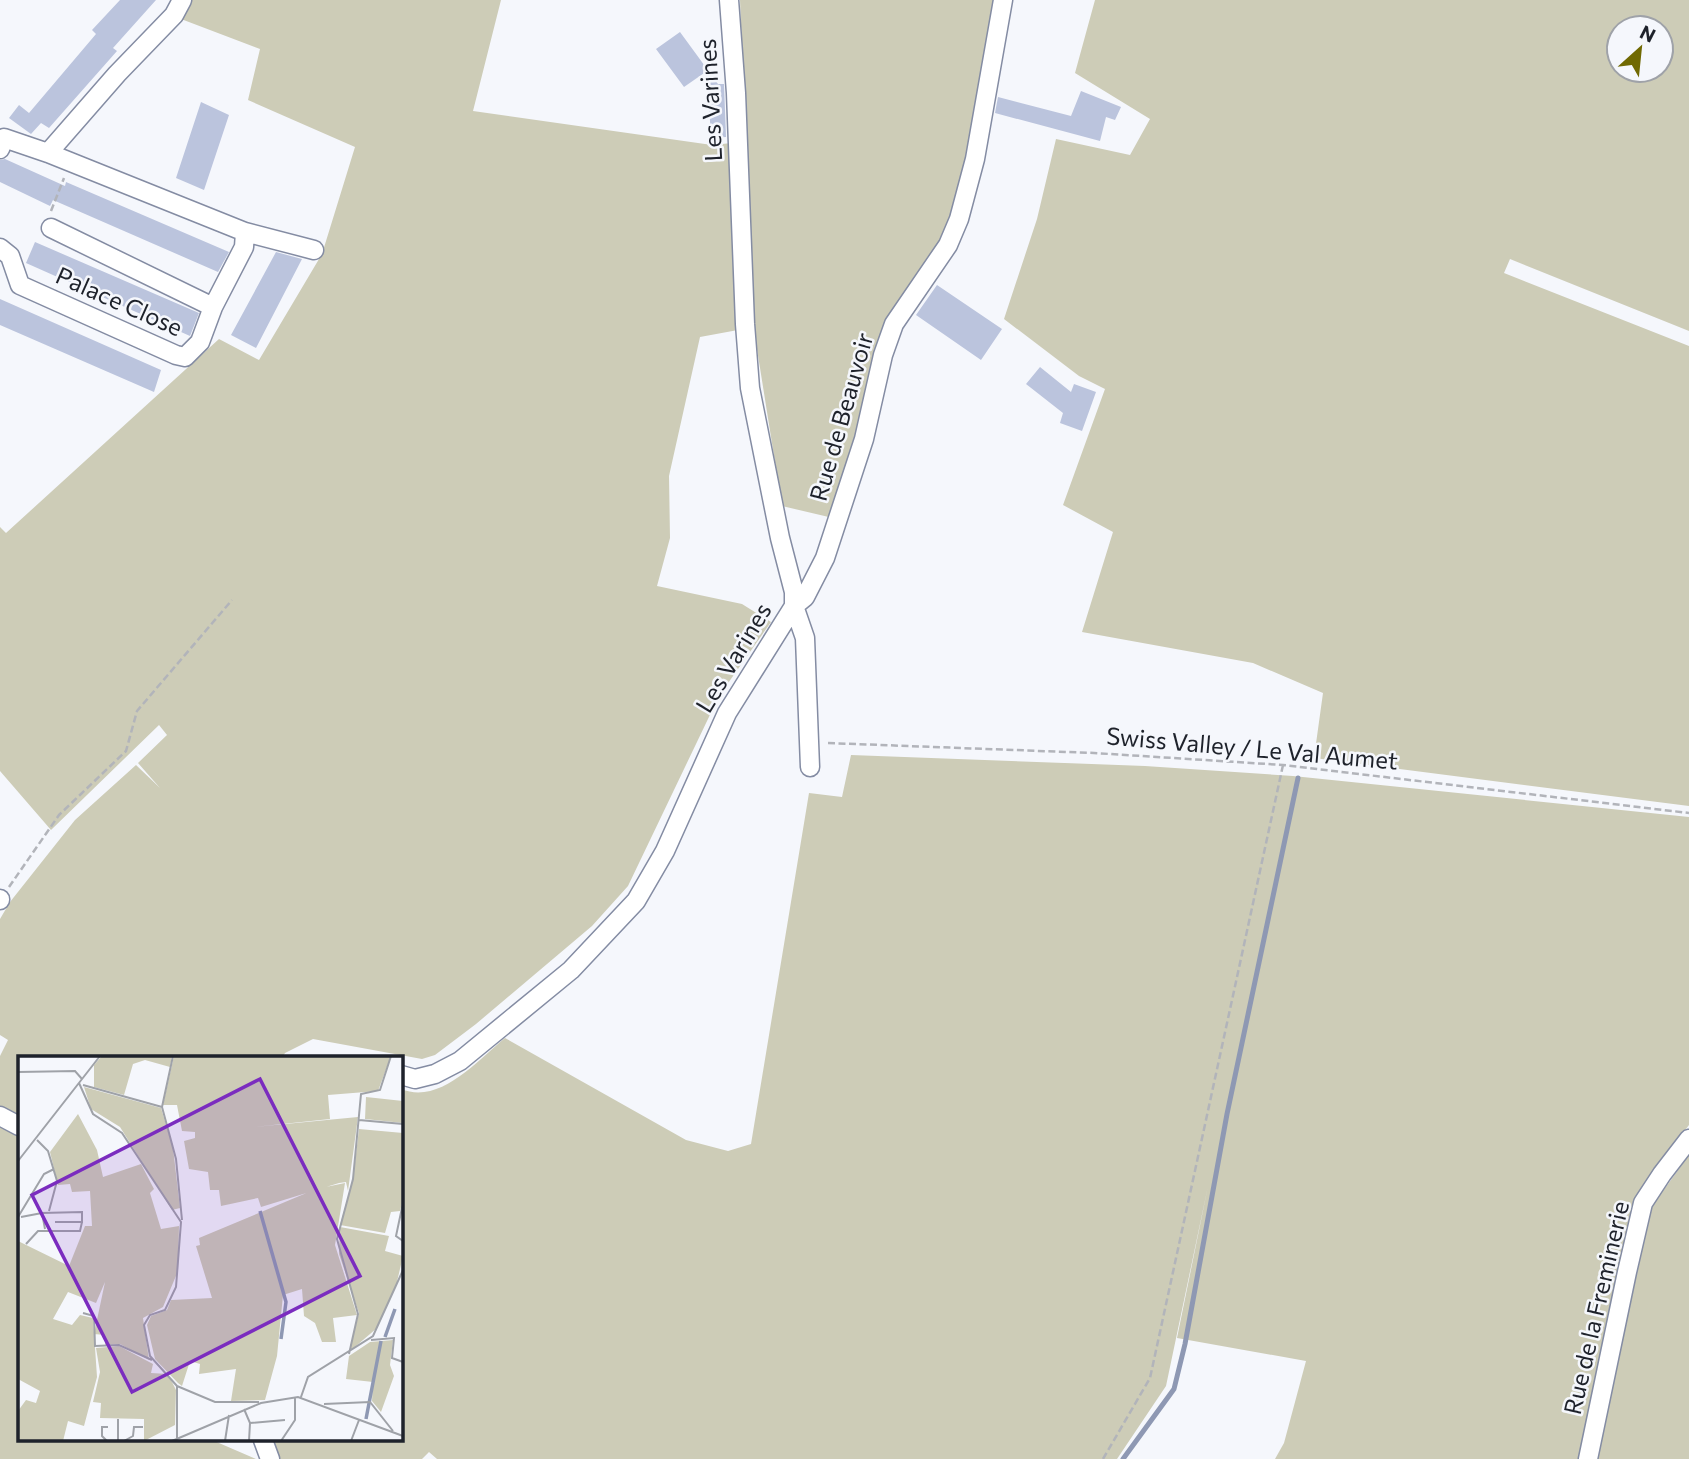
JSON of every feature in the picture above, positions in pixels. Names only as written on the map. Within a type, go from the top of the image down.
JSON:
[{"type":"street","points":[[48,153],[117,74],[174,15],[182,0]]},
{"type":"street","name":"Les Varines","points":[[402,1075],[415,1079],[435,1074],[460,1061],[571,970],[636,901],[665,851],[727,713],[794,606],[794,592],[779,538],[750,387],[729,0]]},
{"type":"street","name":"Rue de Beauvoir","points":[[794,606],[805,597],[825,558],[864,439],[883,355],[894,324],[948,245],[959,219],[975,159],[1003,0]]},
{"type":"street","points":[[1,141],[48,153],[245,232],[314,250]]},
{"type":"street","name":"Palace Close","points":[[51,228],[213,307]]},
{"type":"street","name":"Palace Close","points":[[0,248],[10,256],[20,285],[185,357],[200,342],[213,307],[244,247],[245,232]]},
{"type":"street","points":[[794,606],[805,638],[810,767]]},
{"type":"street","points":[[0,1116],[18,1125]]},
{"type":"street","name":"Rue de la Freminerie","points":[[1588,1459],[1643,1203],[1689,1139]]},
{"type":"street","points":[[264,1442],[270,1459]]},
{"type":"path","points":[[51,228],[49,215],[69,163]]},
{"type":"path","points":[[0,900],[59,815],[126,751],[137,711],[232,600]]},
{"type":"path","name":"Swiss Valley / Le Val Aumet","points":[[809,743],[1094,752],[1283,765],[1689,813]]},
{"type":"path","points":[[1103,1459],[1150,1378],[1283,765]]},
{"type":"green space","points":[[190,0],[501,0],[473,111],[712,145],[732,143],[738,330],[700,337],[669,476],[670,538],[657,586],[742,604],[771,622],[719,696],[628,886],[592,926],[435,1055],[422,1059],[313,1039],[283,1056],[18,1056],[18,1119],[0,1110],[0,1056],[8,1040],[0,1035],[0,919],[10,902],[75,820],[136,765],[160,788],[138,763],[167,735],[159,725],[51,830],[0,771],[0,527],[6,533],[219,339],[259,360],[322,254],[355,147],[248,100],[260,49],[181,19]]},
{"type":"green space","points":[[740,0],[995,0],[970,141],[952,218],[933,258],[878,349],[833,518],[782,506],[753,324]]},
{"type":"green space","points":[[1095,0],[1689,0],[1689,331],[1510,259],[1504,273],[1689,346],[1689,806],[1314,758],[1323,693],[1253,663],[1082,632],[1113,532],[1063,505],[1105,389],[1079,376],[1004,319],[1037,219],[1056,139],[1130,155],[1150,119],[1075,73]]},
{"type":"green space","points":[[851,755],[1145,766],[1293,776],[1689,817],[1689,1125],[1648,1178],[1636,1201],[1584,1459],[1275,1459],[1284,1443],[1306,1361],[1177,1338],[1208,1186],[1166,1386],[1117,1459],[437,1459],[429,1452],[422,1459],[278,1459],[274,1442],[402,1442],[402,1089],[430,1091],[444,1086],[505,1038],[686,1140],[728,1151],[751,1144],[809,793],[842,797]]},
{"type":"green space","points":[[0,1124],[18,1133],[18,1442],[217,1442],[256,1459],[0,1459]]},
{"type":"green space","points":[[1689,1155],[1689,1459],[1596,1459],[1615,1359],[1650,1209]]},
{"type":"building","points":[[120,0],[156,0],[113,48],[117,51],[49,128],[41,123],[31,134],[9,118],[19,105],[29,113],[96,34],[92,30]]},
{"type":"building","points":[[680,32],[718,84],[724,84],[726,137],[711,138],[707,71],[684,87],[656,49]]},
{"type":"building","points":[[1081,91],[1121,107],[1115,120],[1106,117],[1100,141],[995,113],[998,97],[1071,116]]},
{"type":"building","points":[[201,102],[229,115],[204,190],[176,178]]},
{"type":"building","points":[[5,159],[65,186],[66,182],[229,252],[218,272],[53,200],[50,206],[0,182],[0,160]]},
{"type":"building","points":[[35,242],[199,313],[190,336],[26,263]]},
{"type":"building","points":[[276,252],[302,259],[256,348],[231,335]]},
{"type":"building","points":[[937,285],[1002,329],[981,360],[916,315]]},
{"type":"building","points":[[0,299],[161,370],[154,392],[0,325]]},
{"type":"building","points":[[1040,367],[1071,392],[1074,384],[1096,392],[1082,431],[1060,423],[1063,413],[1026,384]]},
{"type":"waterway","points":[[1123,1459],[1174,1389],[1185,1344],[1227,1114],[1298,778]]}]
